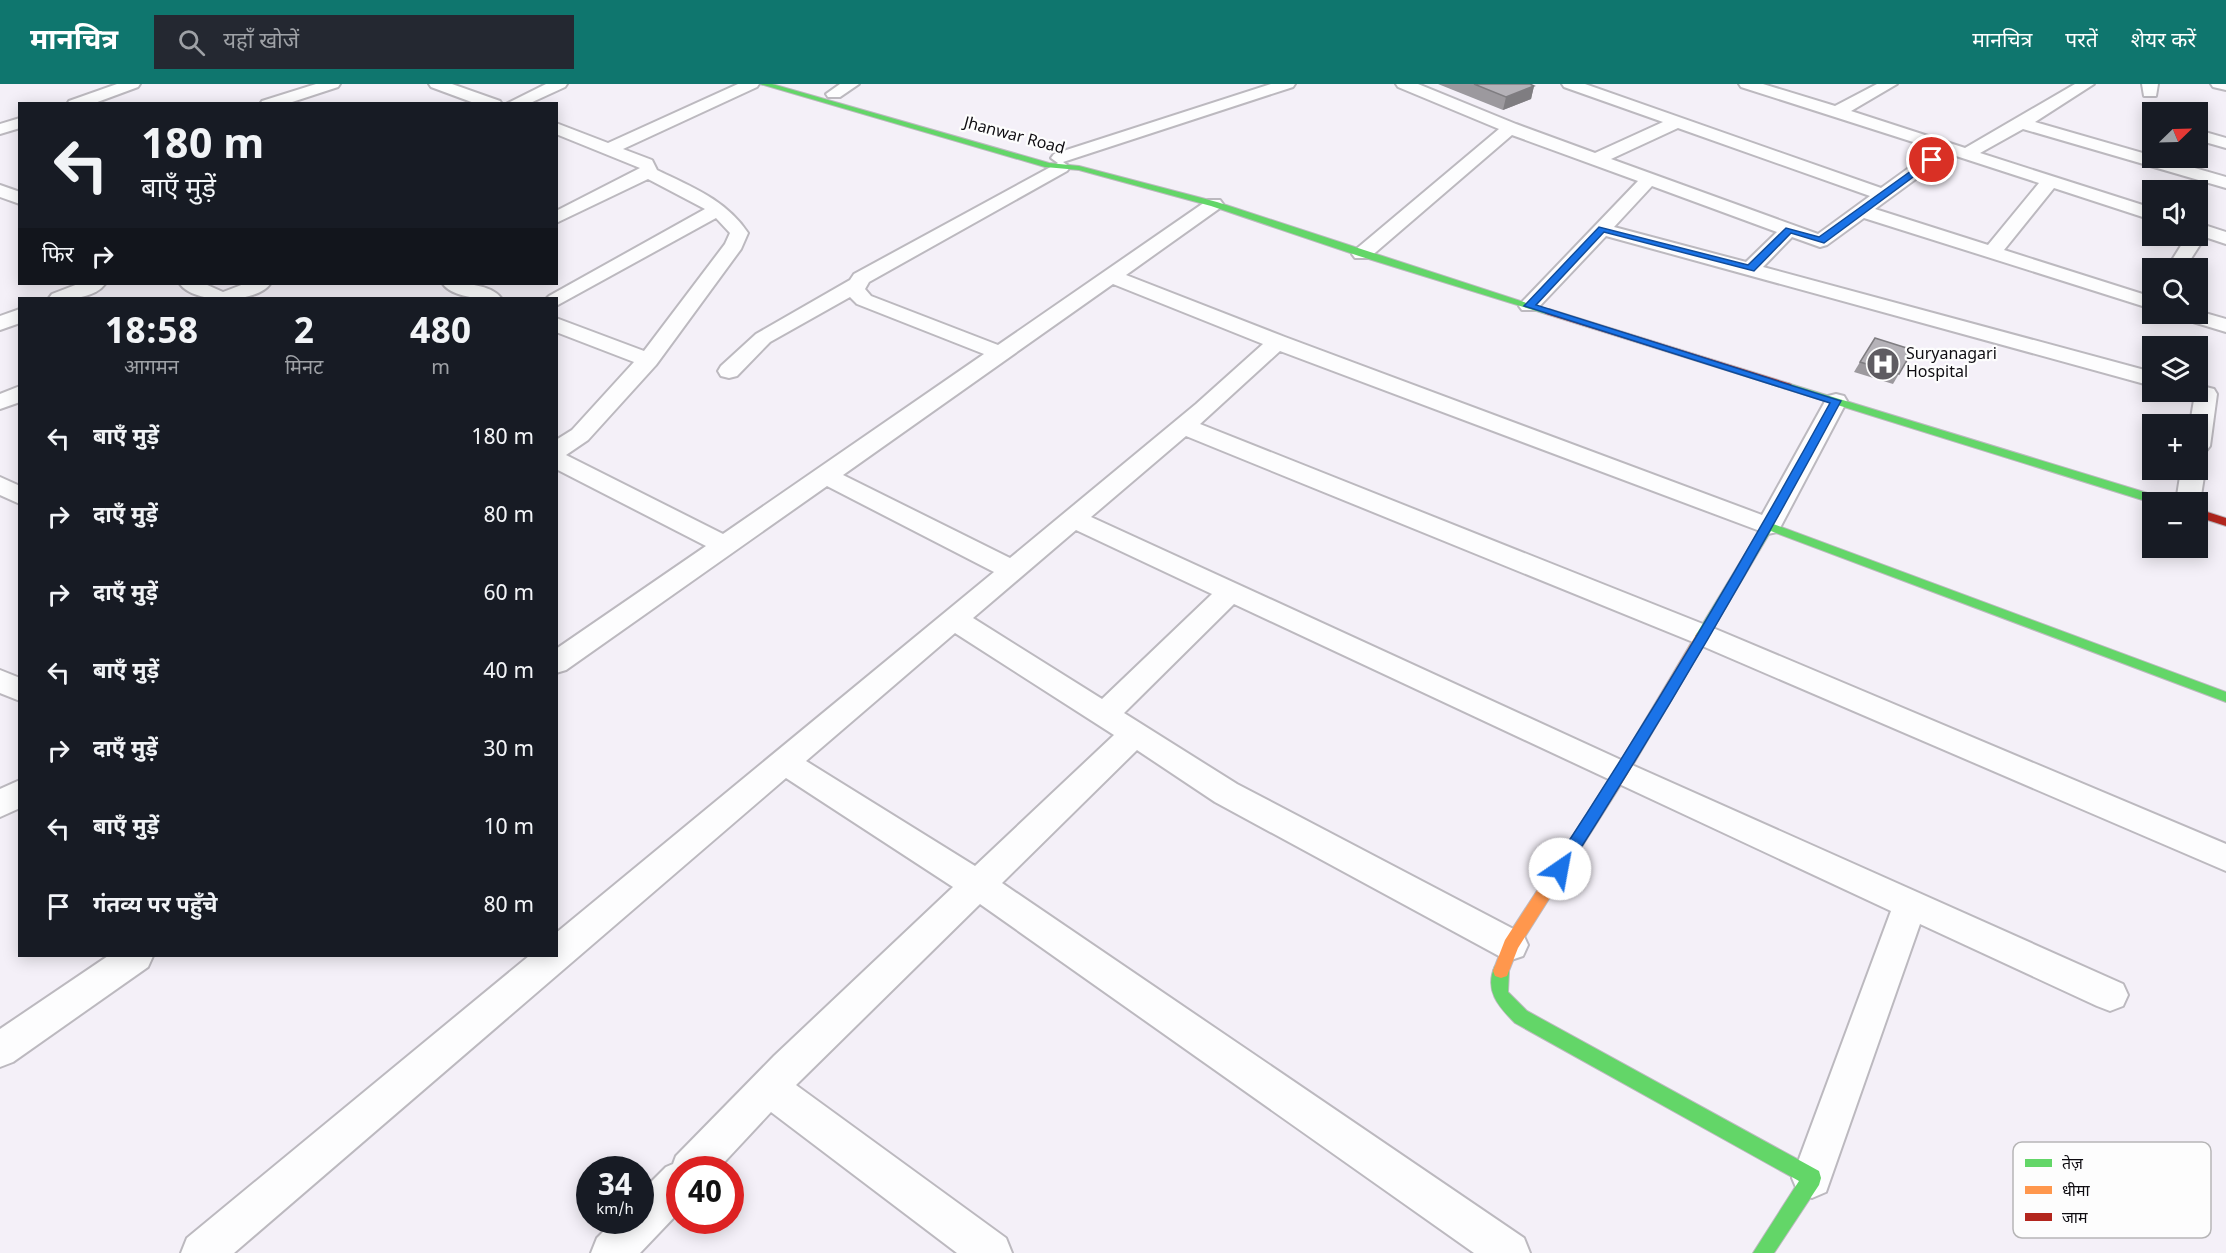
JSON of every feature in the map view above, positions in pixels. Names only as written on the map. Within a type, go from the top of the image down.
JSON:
[{"type":"street","points":[[81,102],[132,84]]},
{"type":"street","points":[[274,102],[332,84]]},
{"type":"street","points":[[437,84],[488,102]]},
{"type":"street","points":[[518,102],[559,84]]},
{"type":"street","points":[[609,149],[751,84]]},
{"type":"street","name":"Jhanwar Road","points":[[764,84],[1067,164]]},
{"type":"street","name":"Jhanwar Road","points":[[799,84],[1067,164]]},
{"type":"street","points":[[834,94],[851,84]]},
{"type":"street","points":[[729,371],[763,338],[784,328],[856,284],[861,278],[1067,164],[1287,84]]},
{"type":"street","points":[[1404,84],[1510,128],[1821,241],[1947,148]]},
{"type":"street","points":[[1570,84],[1885,195]]},
{"type":"street","points":[[1747,84],[2142,211]]},
{"type":"street","points":[[1837,112],[1889,84]]},
{"type":"street","points":[[1966,154],[2086,84]]},
{"type":"street","points":[[2219,84],[2226,85]]},
{"type":"street","points":[[2208,125],[2216,118]]},
{"type":"street","points":[[1596,159],[1677,122]]},
{"type":"street","points":[[2021,123],[2142,155]]},
{"type":"street","points":[[0,129],[18,124]]},
{"type":"street","points":[[1362,254],[1510,128]]},
{"type":"street","points":[[558,129],[646,164],[649,168],[648,172]]},
{"type":"street","points":[[2208,137],[2226,143]]},
{"type":"street","points":[[558,149],[582,138]]},
{"type":"street","points":[[1067,164],[1214,204],[1362,254],[2142,496]]},
{"type":"street","points":[[2184,168],[2226,183]]},
{"type":"street","points":[[558,450],[580,435],[648,360],[734,245],[739,233],[734,223],[717,210],[648,172]]},
{"type":"street","points":[[558,217],[648,172]]},
{"type":"street","points":[[1529,306],[1649,179]]},
{"type":"street","points":[[0,188],[18,180]]},
{"type":"street","points":[[1992,252],[2050,181]]},
{"type":"street","points":[[0,188],[18,198]]},
{"type":"street","points":[[558,662],[1214,204]]},
{"type":"street","points":[[558,299],[717,210]]},
{"type":"street","points":[[1862,211],[2142,300]]},
{"type":"street","points":[[1602,229],[2142,376]]},
{"type":"street","points":[[1750,269],[1790,230]]},
{"type":"street","points":[[2208,234],[2226,238]]},
{"type":"street","points":[[1111,276],[1277,342],[2226,697]]},
{"type":"street","points":[[856,284],[855,290],[864,300],[999,353]]},
{"type":"street","points":[[62,297],[92,285]]},
{"type":"street","points":[[192,285],[221,297]]},
{"type":"street","points":[[226,297],[257,285]]},
{"type":"street","points":[[456,285],[488,297]]},
{"type":"street","points":[[2208,320],[2226,326]]},
{"type":"street","points":[[558,325],[648,360]]},
{"type":"street","points":[[558,952],[1183,426],[1277,342]]},
{"type":"street","points":[[0,402],[18,394]]},
{"type":"street","points":[[2206,414],[2210,395]]},
{"type":"street","points":[[1812,1178],[1521,1017],[1501,998],[1497,980],[1511,945],[1621,773],[1768,526],[1836,401]]},
{"type":"street","points":[[1183,426],[1703,635],[2226,858]]},
{"type":"street","points":[[558,460],[724,545]]},
{"type":"street","points":[[825,475],[1012,570]]},
{"type":"street","points":[[2208,516],[2226,522]]},
{"type":"street","points":[[1073,519],[1621,773],[2110,995]]},
{"type":"street","points":[[1104,716],[1230,592]]},
{"type":"street","points":[[954,619],[1227,793],[1511,945]]},
{"type":"street","points":[[0,680],[18,689]]},
{"type":"street","points":[[703,1156],[768,1087],[1135,734]]},
{"type":"street","points":[[784,762],[978,885],[1509,1253]]},
{"type":"street","points":[[0,804],[18,793]]},
{"type":"street","points":[[1763,1253],[1812,1178],[1910,904]]},
{"type":"street","points":[[0,1050],[135,957]]},
{"type":"street","points":[[202,1253],[553,957]]},
{"type":"street","points":[[768,1087],[991,1253]]},
{"type":"street","points":[[612,1253],[666,1196]]},
{"type":"building","points":[[1474,84],[1530,84],[1534,86],[1506,97]]},
{"type":"building","points":[[1875,338],[1913,350],[1899,374],[1860,362]]},
{"type":"traffic: fast","points":[[764,84],[1048,165],[1079,168],[1214,204],[1362,254],[1549,312]]},
{"type":"traffic: fast","points":[[1787,386],[2142,496]]},
{"type":"traffic: fast","points":[[1702,636],[1768,526],[2226,697]]},
{"type":"traffic: fast","points":[[1501,971],[1499,986],[1502,997],[1521,1017],[1812,1178],[1763,1253]]},
{"type":"traffic: slow","points":[[1501,971],[1511,945],[1621,773],[1702,636]]},
{"type":"traffic: jam","points":[[1549,312],[1787,386]]},
{"type":"traffic: jam","points":[[2208,516],[2226,522]]},
{"type":"place","name":"Suryanagari Hospital","points":[[1883,364]]},
{"type":"route","points":[[1560,869],[1621,773],[1768,526],[1836,401],[1529,306],[1602,229],[1750,269],[1790,230],[1821,241],[1932,160]]}]
